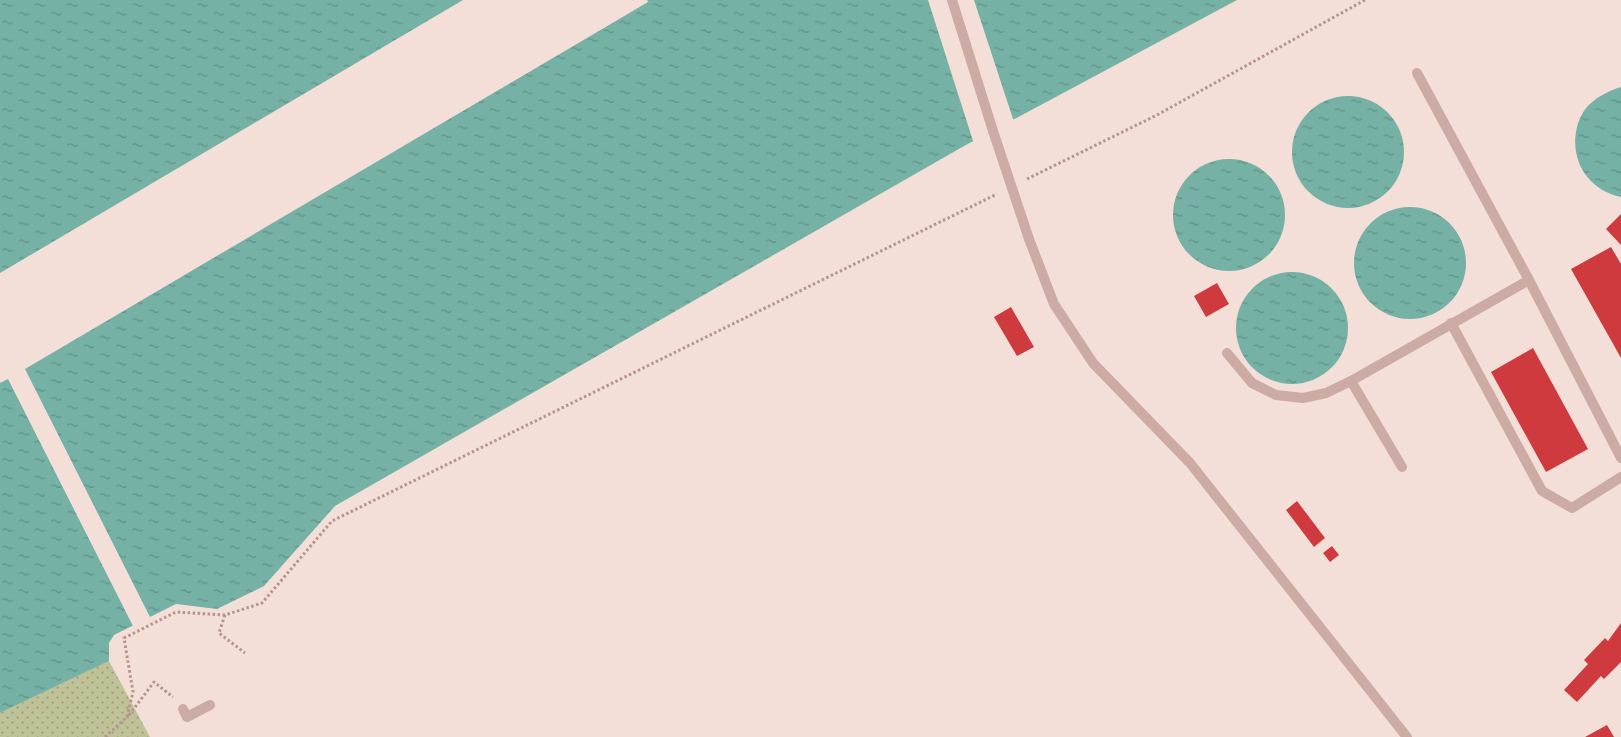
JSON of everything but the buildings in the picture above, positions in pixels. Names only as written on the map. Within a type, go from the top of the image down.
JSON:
[{"type":"lane","points":[[952,0],[1029,239],[1054,304],[1093,363],[1190,462],[1407,737]]},
{"type":"lane","points":[[1417,73],[1621,458]]},
{"type":"lane","points":[[1227,353],[1252,383],[1276,395],[1303,398],[1326,393],[1351,381],[1528,280]]},
{"type":"lane","points":[[1451,323],[1542,491],[1572,508],[1621,477]]},
{"type":"lane","points":[[1351,381],[1402,467]]},
{"type":"lane","points":[[184,709],[187,717],[210,705]]},
{"type":"path","points":[[1025,180],[1158,115],[1365,0]]},
{"type":"path","points":[[127,717],[133,692],[124,638],[176,612],[225,615],[262,603],[332,521],[602,390],[998,193]]},
{"type":"path","points":[[225,615],[219,633],[245,653]]},
{"type":"path","points":[[105,737],[127,717],[154,682],[170,693]]},
{"type":"green space","points":[[109,661],[150,737],[0,737],[0,713]]},
{"type":"water","points":[[0,0],[1237,0],[964,146],[335,506],[264,586],[217,609],[176,604],[114,635],[109,643],[109,661],[0,713]]},
{"type":"water","points":[[1621,87],[1621,197],[1599,188],[1590,180],[1579,162],[1575,139],[1579,121],[1588,106],[1601,96]]},
{"type":"water","points":[[1348,96],[1369,100],[1388,112],[1400,131],[1404,152],[1400,173],[1388,192],[1369,204],[1348,208],[1327,204],[1308,192],[1296,173],[1292,152],[1296,131],[1308,112],[1327,100]]},
{"type":"water","points":[[1229,159],[1250,163],[1269,175],[1281,194],[1285,215],[1281,236],[1269,255],[1250,267],[1229,271],[1208,267],[1189,255],[1177,236],[1173,215],[1177,194],[1189,175],[1208,163]]},
{"type":"water","points":[[1410,207],[1431,211],[1450,223],[1462,242],[1466,263],[1462,284],[1450,303],[1431,315],[1410,319],[1389,315],[1370,303],[1358,284],[1354,263],[1358,242],[1370,223],[1389,211]]},
{"type":"water","points":[[1292,272],[1313,276],[1332,288],[1344,307],[1348,328],[1344,349],[1332,368],[1313,380],[1292,384],[1271,380],[1252,368],[1240,349],[1236,328],[1240,307],[1252,288],[1271,276]]},
{"type":"pier","points":[[463,0],[647,0],[648,2],[25,369],[151,619],[134,628],[8,379],[0,383],[0,273]]},
{"type":"pier","points":[[928,0],[974,0],[1014,122],[974,144]]}]
